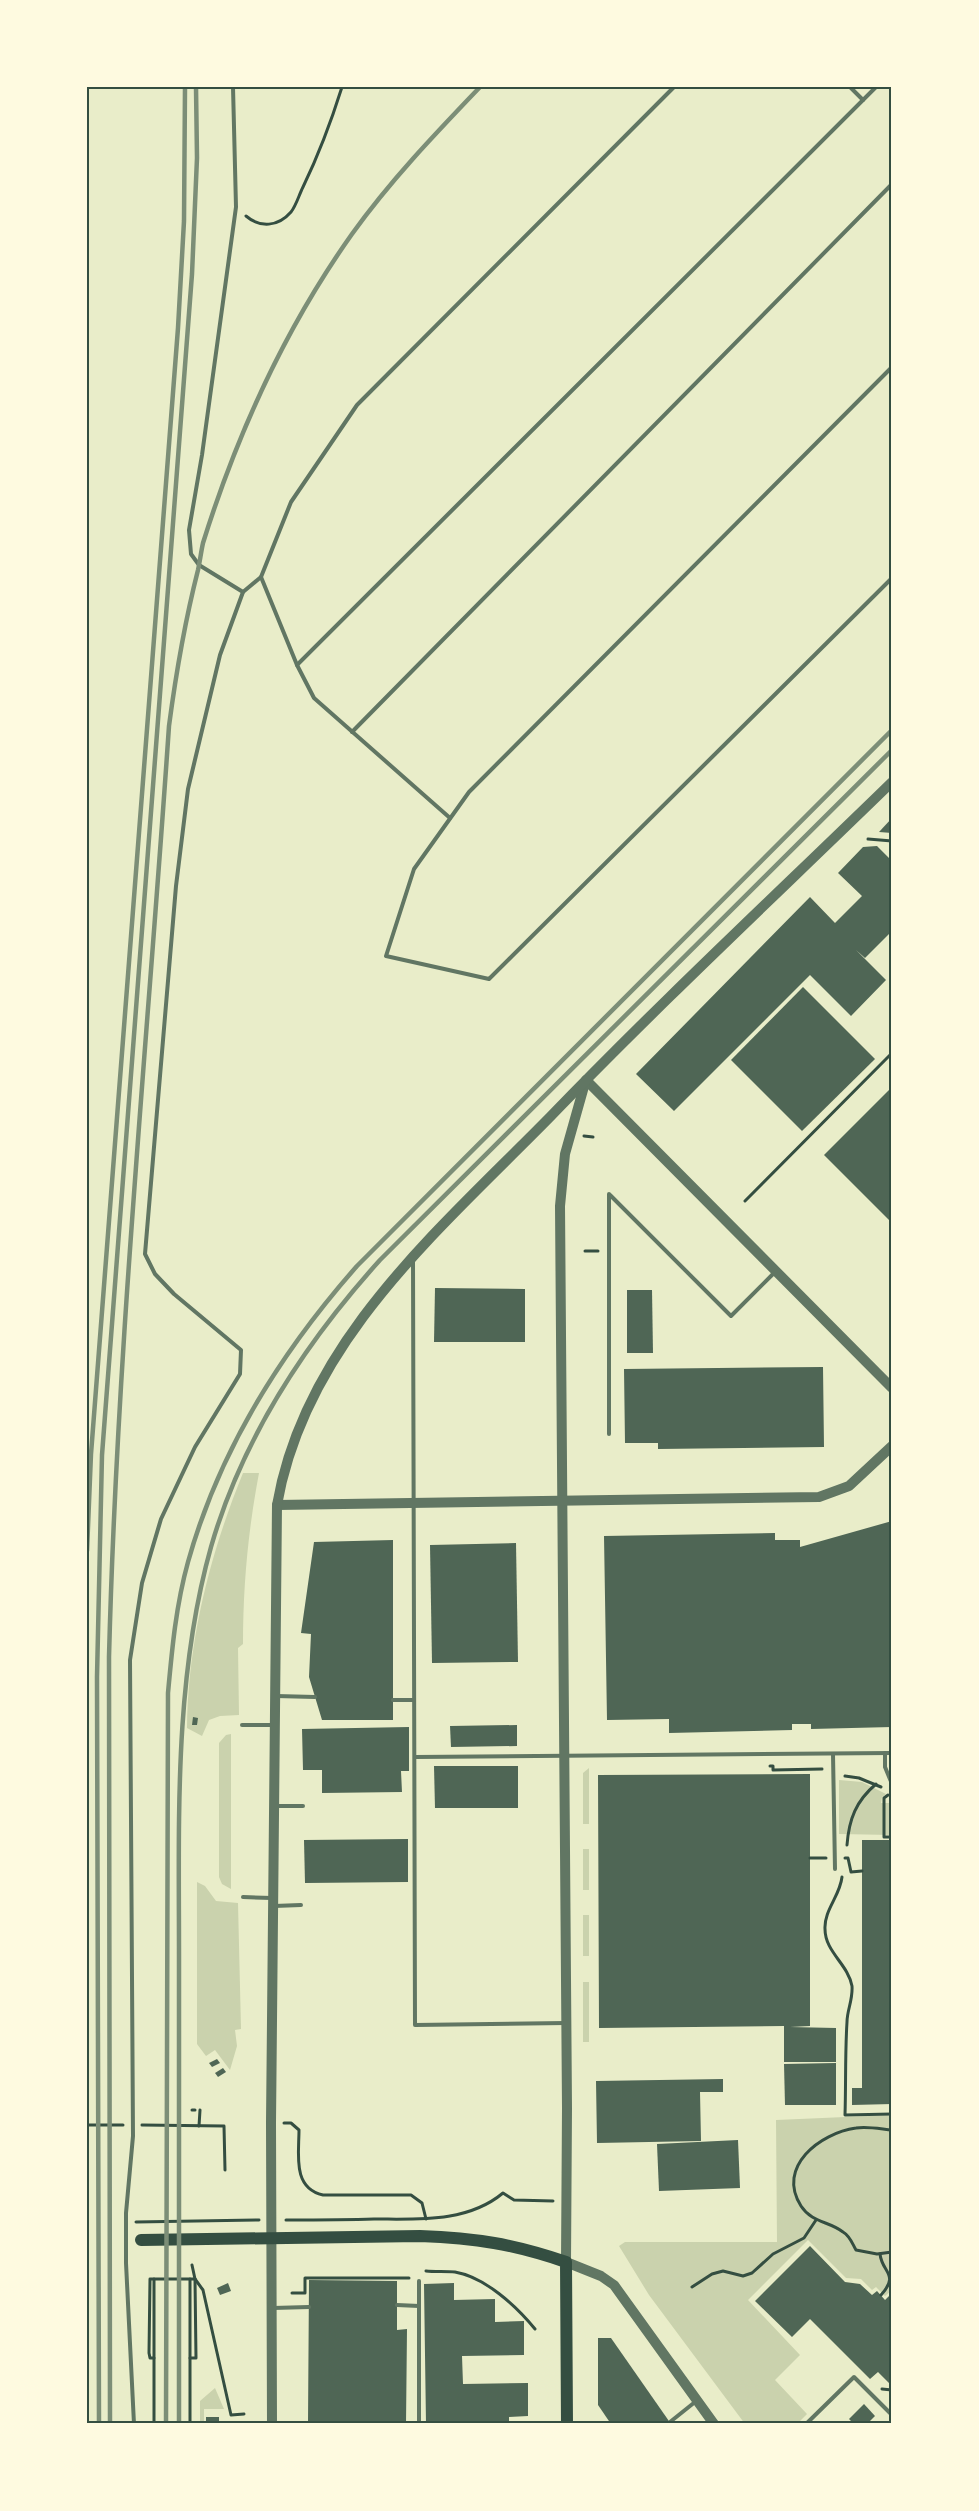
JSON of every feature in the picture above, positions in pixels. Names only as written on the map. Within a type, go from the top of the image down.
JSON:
[{"type":"main road","points":[[141,2240],[420,2236],[465,2238],[516,2245],[566,2262],[567,2424]]},
{"type":"street","points":[[272,2424],[271,2187],[277,1505],[290,1446],[320,1383],[350,1335],[413,1257],[586,1080],[892,782]]},
{"type":"street","points":[[586,1080],[892,1388]]},
{"type":"street","points":[[586,1080],[565,1154],[560,1206],[567,2023],[566,2262],[602,2276],[614,2285],[714,2424]]},
{"type":"street","points":[[277,1505],[819,1497],[849,1486],[892,1446]]},
{"type":"lane","points":[[233,87],[236,207],[202,455],[189,530],[191,554],[199,565],[243,592]]},
{"type":"lane","points":[[134,2424],[126,2263],[126,2213],[133,2136],[130,1660],[142,1583],[161,1519],[195,1447],[240,1374],[241,1350],[174,1294],[155,1274],[145,1254],[176,886],[188,789],[220,655],[243,592],[261,577],[291,502],[357,405],[674,87]]},
{"type":"lane","points":[[850,87],[863,100]]},
{"type":"lane","points":[[297,665],[876,87]]},
{"type":"lane","points":[[352,732],[892,184]]},
{"type":"lane","points":[[892,368],[469,792],[414,868],[386,956],[489,980],[892,578]]},
{"type":"lane","points":[[261,577],[297,665],[314,698],[450,818]]},
{"type":"lane","points":[[609,1434],[609,1194],[731,1316],[776,1271]]},
{"type":"lane","points":[[413,1257],[415,2025],[567,2023]]},
{"type":"lane","points":[[275,1696],[315,1697]]},
{"type":"lane","points":[[393,1700],[414,1700]]},
{"type":"lane","points":[[242,1725],[275,1725]]},
{"type":"lane","points":[[885,1753],[885,1767],[892,1784]]},
{"type":"lane","points":[[415,1758],[892,1753]]},
{"type":"lane","points":[[833,1754],[835,1869]]},
{"type":"lane","points":[[274,1806],[303,1806]]},
{"type":"lane","points":[[243,1898],[301,1905]]},
{"type":"lane","points":[[419,2281],[419,2424]]},
{"type":"lane","points":[[397,2305],[419,2306]]},
{"type":"lane","points":[[272,2308],[309,2307]]},
{"type":"lane","points":[[806,2424],[854,2377],[892,2415]]},
{"type":"lane","points":[[670,2422],[697,2400]]},
{"type":"path","points":[[236,207],[250,220],[261,225],[273,224],[291,212],[324,143],[342,87]]},
{"type":"path","points":[[868,839],[892,841]]},
{"type":"path","points":[[745,1200],[892,1052]]},
{"type":"path","points":[[761,1766],[773,1766],[772,1770],[828,1769],[828,1776],[859,1778],[886,1789],[889,1794],[884,1797],[884,1837],[892,1837]]},
{"type":"path","points":[[848,1858],[848,1835],[852,1814],[866,1792],[876,1784]]},
{"type":"path","points":[[835,1869],[842,1876],[841,1888],[830,1908],[825,1929],[829,1947],[846,1969],[852,1989],[852,2000],[847,2019],[845,2115],[892,2114]]},
{"type":"path","points":[[196,2110],[200,2126]]},
{"type":"path","points":[[287,2123],[291,2123],[299,2130],[300,2174],[303,2183],[310,2190],[323,2195],[411,2195],[422,2203],[426,2219]]},
{"type":"path","points":[[87,2125],[225,2126],[225,2170]]},
{"type":"path","points":[[892,2130],[858,2127],[818,2142],[804,2154],[796,2168],[795,2191],[803,2209],[816,2220],[841,2230],[849,2236],[856,2250],[880,2254],[892,2252]]},
{"type":"path","points":[[275,2220],[426,2219],[454,2216],[492,2201],[503,2193],[514,2200],[538,2200]]},
{"type":"path","points":[[132,2222],[264,2220]]},
{"type":"path","points":[[692,2287],[712,2274],[723,2271],[743,2276],[752,2273],[772,2254],[804,2238],[816,2220]]},
{"type":"path","points":[[880,2254],[880,2260],[890,2272],[886,2289],[881,2295]]},
{"type":"path","points":[[190,2358],[196,2358],[195,2279],[192,2265]]},
{"type":"path","points":[[154,2424],[154,2358],[150,2358],[150,2279],[195,2279]]},
{"type":"path","points":[[190,2279],[190,2424]]},
{"type":"path","points":[[195,2279],[203,2290],[231,2415],[244,2414]]},
{"type":"green space","points":[[243,1473],[259,1473],[247,1558],[243,1644],[238,1648],[239,1715],[220,1716],[209,1720],[202,1736],[187,1728],[188,1695],[196,1630],[220,1535]]},
{"type":"green space","points":[[231,1734],[231,1889],[222,1884],[219,1877],[219,1743],[226,1735]]},
{"type":"green space","points":[[589,1768],[589,1824],[583,1824],[583,1773]]},
{"type":"green space","points":[[839,1780],[862,1782],[886,1794],[882,1797],[881,1803],[892,1803],[892,1835],[839,1834]]},
{"type":"green space","points":[[583,1849],[589,1849],[589,1890],[583,1890]]},
{"type":"green space","points":[[197,1882],[205,1886],[216,1901],[238,1903],[241,2029],[235,2030],[237,2046],[230,2070],[215,2050],[206,2056],[197,2044]]},
{"type":"green space","points":[[583,1915],[589,1915],[589,1956],[583,1956]]},
{"type":"green space","points":[[583,1982],[589,1982],[589,2042],[583,2042]]},
{"type":"green space","points":[[892,2115],[892,2290],[885,2296],[876,2287],[872,2290],[861,2279],[846,2278],[808,2240],[748,2300],[800,2355],[775,2380],[807,2414],[797,2424],[745,2424],[649,2295],[619,2246],[625,2242],[777,2242],[776,2120]]},
{"type":"green space","points":[[215,2388],[224,2409],[204,2409],[204,2424],[200,2424],[200,2401]]},
{"type":"building","points":[[892,818],[892,833],[879,832]]},
{"type":"building","points":[[877,846],[892,861],[892,931],[865,958],[856,950],[886,980],[851,1016],[810,975],[674,1111],[636,1074],[810,897],[835,923],[862,896],[838,873],[863,847]]},
{"type":"building","points":[[803,987],[875,1059],[802,1131],[731,1060]]},
{"type":"building","points":[[892,1087],[892,1223],[824,1155]]},
{"type":"building","points":[[435,1288],[525,1289],[525,1342],[434,1342]]},
{"type":"building","points":[[627,1290],[652,1290],[653,1353],[627,1353]]},
{"type":"building","points":[[823,1367],[824,1447],[658,1449],[658,1443],[625,1443],[624,1369]]},
{"type":"building","points":[[892,1521],[892,1727],[811,1729],[811,1724],[792,1724],[792,1730],[669,1733],[669,1719],[607,1720],[604,1536],[775,1533],[775,1540],[800,1540],[800,1547]]},
{"type":"building","points":[[393,1540],[393,1720],[322,1720],[309,1677],[311,1634],[301,1633],[314,1542]]},
{"type":"building","points":[[516,1543],[518,1662],[432,1663],[430,1545]]},
{"type":"building","points":[[193,1717],[198,1718],[197,1725],[192,1725]]},
{"type":"building","points":[[517,1725],[517,1746],[451,1747],[450,1726]]},
{"type":"building","points":[[409,1727],[409,1771],[401,1771],[402,1792],[322,1793],[322,1770],[303,1770],[302,1729]]},
{"type":"building","points":[[434,1766],[518,1766],[518,1808],[435,1808]]},
{"type":"building","points":[[810,1774],[810,2026],[790,2027],[836,2028],[836,2062],[784,2062],[784,2026],[599,2028],[598,1775]]},
{"type":"building","points":[[408,1839],[408,1882],[305,1883],[304,1840]]},
{"type":"building","points":[[862,1840],[892,1840],[892,2104],[852,2105],[852,2088],[862,2088]]},
{"type":"building","points":[[217,2059],[220,2063],[212,2067],[209,2063]]},
{"type":"building","points":[[836,2063],[836,2105],[785,2105],[784,2064]]},
{"type":"building","points":[[223,2068],[226,2072],[218,2077],[215,2073]]},
{"type":"building","points":[[723,2079],[723,2092],[700,2092],[701,2141],[597,2143],[596,2081]]},
{"type":"building","points":[[738,2140],[740,2188],[659,2191],[657,2144]]},
{"type":"building","points":[[810,2246],[845,2282],[860,2284],[872,2295],[877,2291],[885,2300],[892,2293],[891,2385],[878,2372],[870,2379],[810,2319],[792,2337],[755,2301]]},
{"type":"building","points":[[309,2280],[397,2281],[397,2330],[407,2329],[406,2424],[308,2424]]},
{"type":"building","points":[[228,2283],[231,2291],[220,2295],[217,2288]]},
{"type":"building","points":[[454,2283],[454,2300],[495,2299],[495,2322],[524,2321],[524,2355],[462,2356],[463,2384],[528,2383],[528,2416],[509,2417],[509,2424],[426,2424],[424,2284]]},
{"type":"building","points":[[598,2338],[611,2338],[671,2424],[611,2424],[598,2405]]},
{"type":"building","points":[[864,2404],[875,2416],[867,2424],[854,2424],[849,2419]]},
{"type":"building","points":[[206,2417],[219,2417],[219,2424],[206,2424]]},
{"type":"railway","points":[[87,1551],[91,1454],[178,328],[184,221],[185,87]]},
{"type":"railway","points":[[99,2424],[97,1677],[102,1455],[192,274],[197,158],[196,87]]},
{"type":"railway","points":[[110,2424],[109,1657],[113,1540],[134,1191],[169,726],[175,686],[203,543],[216,502],[248,422],[285,344],[328,270],[367,214],[413,158],[480,87]]},
{"type":"railway","points":[[166,2424],[168,1693],[180,1594],[201,1521],[217,1481],[235,1442],[278,1368],[329,1299],[357,1266],[892,730]]},
{"type":"railway","points":[[179,2424],[179,1800],[181,1749],[190,1647],[199,1597],[211,1547],[240,1468],[279,1394],[302,1359],[326,1325],[380,1260],[892,750]]}]
